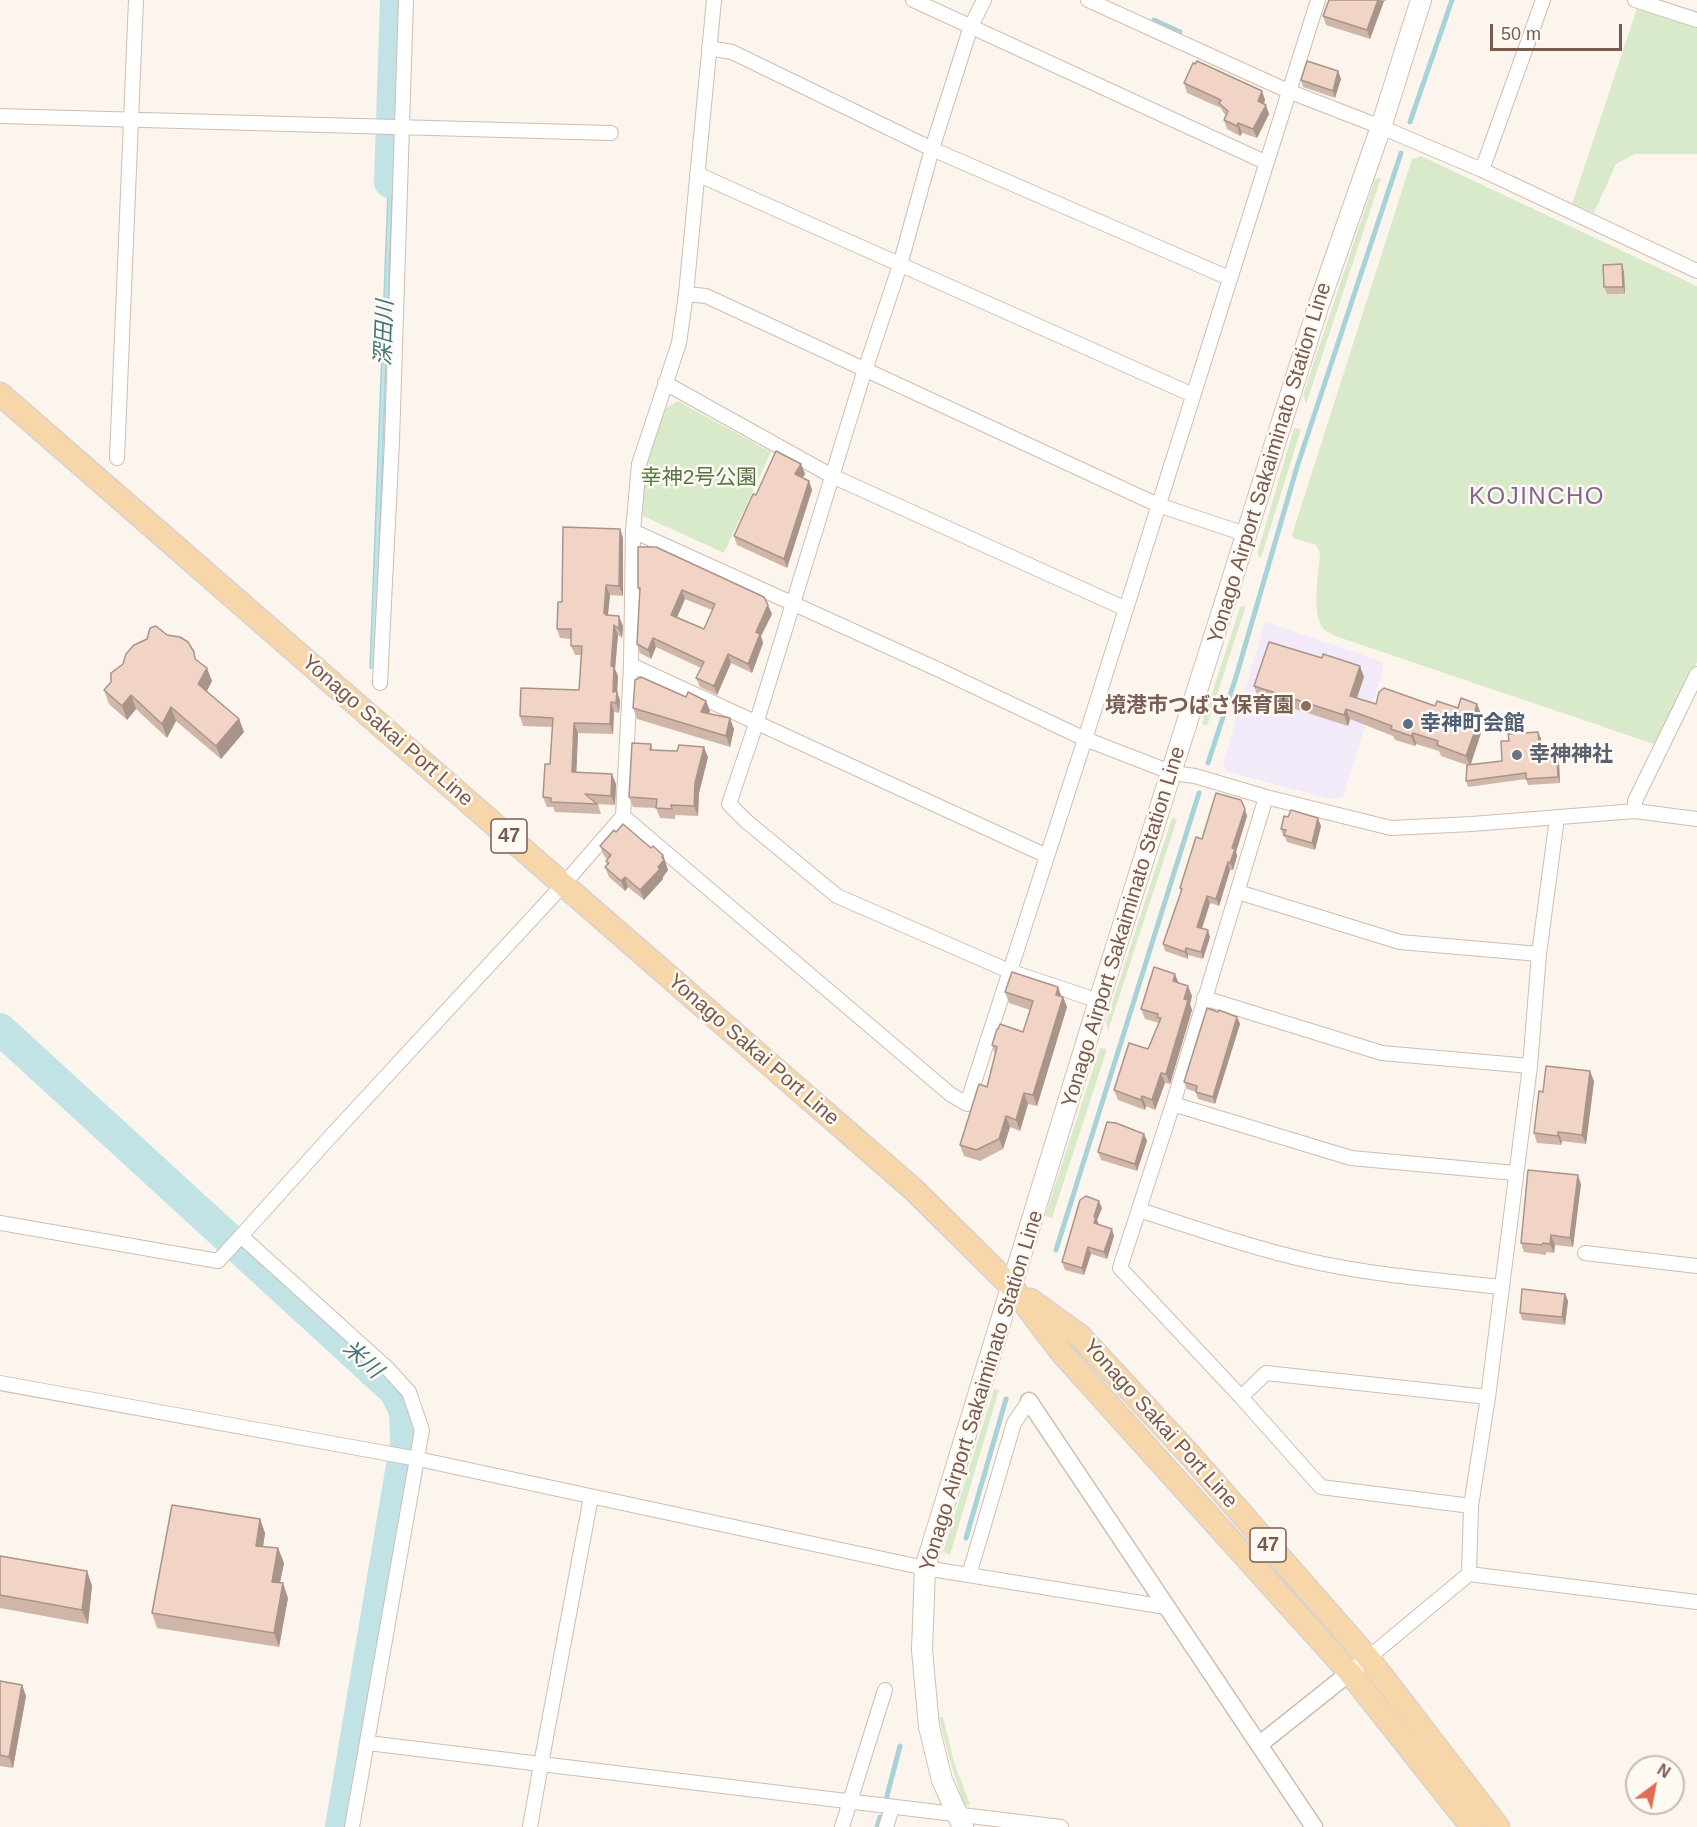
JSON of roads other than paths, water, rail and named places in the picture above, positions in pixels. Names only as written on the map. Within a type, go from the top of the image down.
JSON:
[{"type":"main road","name":"Yonago Airport Sakaiminato Station Line","points":[[961,1821],[942,1780],[929,1727],[922,1650],[925,1568],[1099,1001],[1173,773],[1319,304],[1381,127],[1421,0]]},
{"type":"main road","name":"Yonago Sakai Port Line","points":[[0,394],[914,1190],[1012,1287],[1062,1353],[1350,1673],[1472,1827]]},
{"type":"main road","name":"Yonago Sakai Port Line","points":[[1012,1287],[1080,1336],[1190,1455],[1368,1658],[1498,1827]]},
{"type":"street","points":[[117,458],[136,0]]},
{"type":"street","points":[[380,682],[392,441],[406,0]]},
{"type":"street","points":[[0,1223],[218,1261],[563,885],[623,816],[631,665],[633,531],[639,464],[679,343],[686,294],[714,0]]},
{"type":"street","points":[[913,0],[1265,162]]},
{"type":"street","points":[[984,0],[972,26],[932,149],[900,265],[729,804],[837,896],[1010,971],[1099,1001]]},
{"type":"street","points":[[1088,0],[1288,91],[1482,170],[1697,271]]},
{"type":"street","points":[[623,816],[950,1095],[967,1104],[1085,739],[1265,162],[1318,0]]},
{"type":"street","points":[[1482,170],[1543,0]]},
{"type":"street","points":[[1635,0],[1697,20]]},
{"type":"street","points":[[709,48],[732,52],[932,149],[1229,278]]},
{"type":"street","points":[[0,116],[611,133]]},
{"type":"street","points":[[698,174],[1193,395]]},
{"type":"street","points":[[686,294],[706,296],[1158,506],[1248,535]]},
{"type":"street","points":[[665,383],[832,476],[1126,609]]},
{"type":"street","points":[[633,531],[1085,739],[1173,773],[1195,776],[1391,828],[1635,811],[1697,819]]},
{"type":"street","points":[[631,665],[1047,856]]},
{"type":"street","points":[[1635,811],[1635,801],[1697,674]]},
{"type":"street","points":[[1266,796],[1173,1104],[1120,1269],[1241,1397],[1321,1487],[1471,1506]]},
{"type":"street","points":[[1469,1574],[1471,1506],[1488,1396],[1530,1066],[1539,954],[1557,818]]},
{"type":"street","points":[[1238,891],[1400,942],[1539,954]]},
{"type":"street","points":[[1204,998],[1382,1053],[1530,1066]]},
{"type":"street","points":[[1173,1104],[1351,1158],[1515,1173]]},
{"type":"street","points":[[1139,1210],[1312,1262],[1380,1273],[1501,1287]]},
{"type":"street","points":[[242,1236],[387,1368],[409,1392],[422,1430],[352,1827]]},
{"type":"street","points":[[1585,1253],[1697,1266]]},
{"type":"street","points":[[1241,1397],[1266,1373],[1488,1396]]},
{"type":"street","points":[[0,1383],[418,1459],[925,1568],[1166,1607]]},
{"type":"street","points":[[969,1575],[1014,1423],[1029,1401],[1314,1827]]},
{"type":"street","points":[[530,1827],[591,1497]]},
{"type":"street","points":[[1260,1744],[1469,1574],[1697,1602]]},
{"type":"street","points":[[842,1827],[885,1690]]},
{"type":"street","points":[[368,1743],[850,1801],[961,1821],[1061,1827]]},
{"type":"street","points":[[886,1827],[892,1808]]},
{"type":"water","points":[[390,139],[394,139],[375,668],[370,668]]},
{"type":"waterway","name":"深田川","points":[[390,182],[396,0]]},
{"type":"waterway","points":[[1410,122],[1452,0]]},
{"type":"waterway","points":[[1154,20],[1180,32]]},
{"type":"waterway","points":[[1208,763],[1236,677],[1297,467],[1401,153]]},
{"type":"waterway","points":[[1056,1250],[1199,793]]},
{"type":"waterway","name":"米川","points":[[0,1029],[395,1391],[405,1411],[406,1442],[341,1827]]},
{"type":"waterway","points":[[966,1538],[1006,1399]]},
{"type":"waterway","points":[[887,1796],[900,1746]]},
{"type":"waterway","points":[[877,1827],[880,1817]]},
{"type":"place","name":"境港市つばさ保育園","points":[[1306,706]]},
{"type":"place","name":"幸神町会館","points":[[1408,724]]},
{"type":"place","name":"幸神神社","points":[[1517,755]]},
{"type":"district","name":"KOJINCHO","points":[[1537,497]]},
{"type":"park label","name":"幸神2号公園","points":[[699,478]]}]
